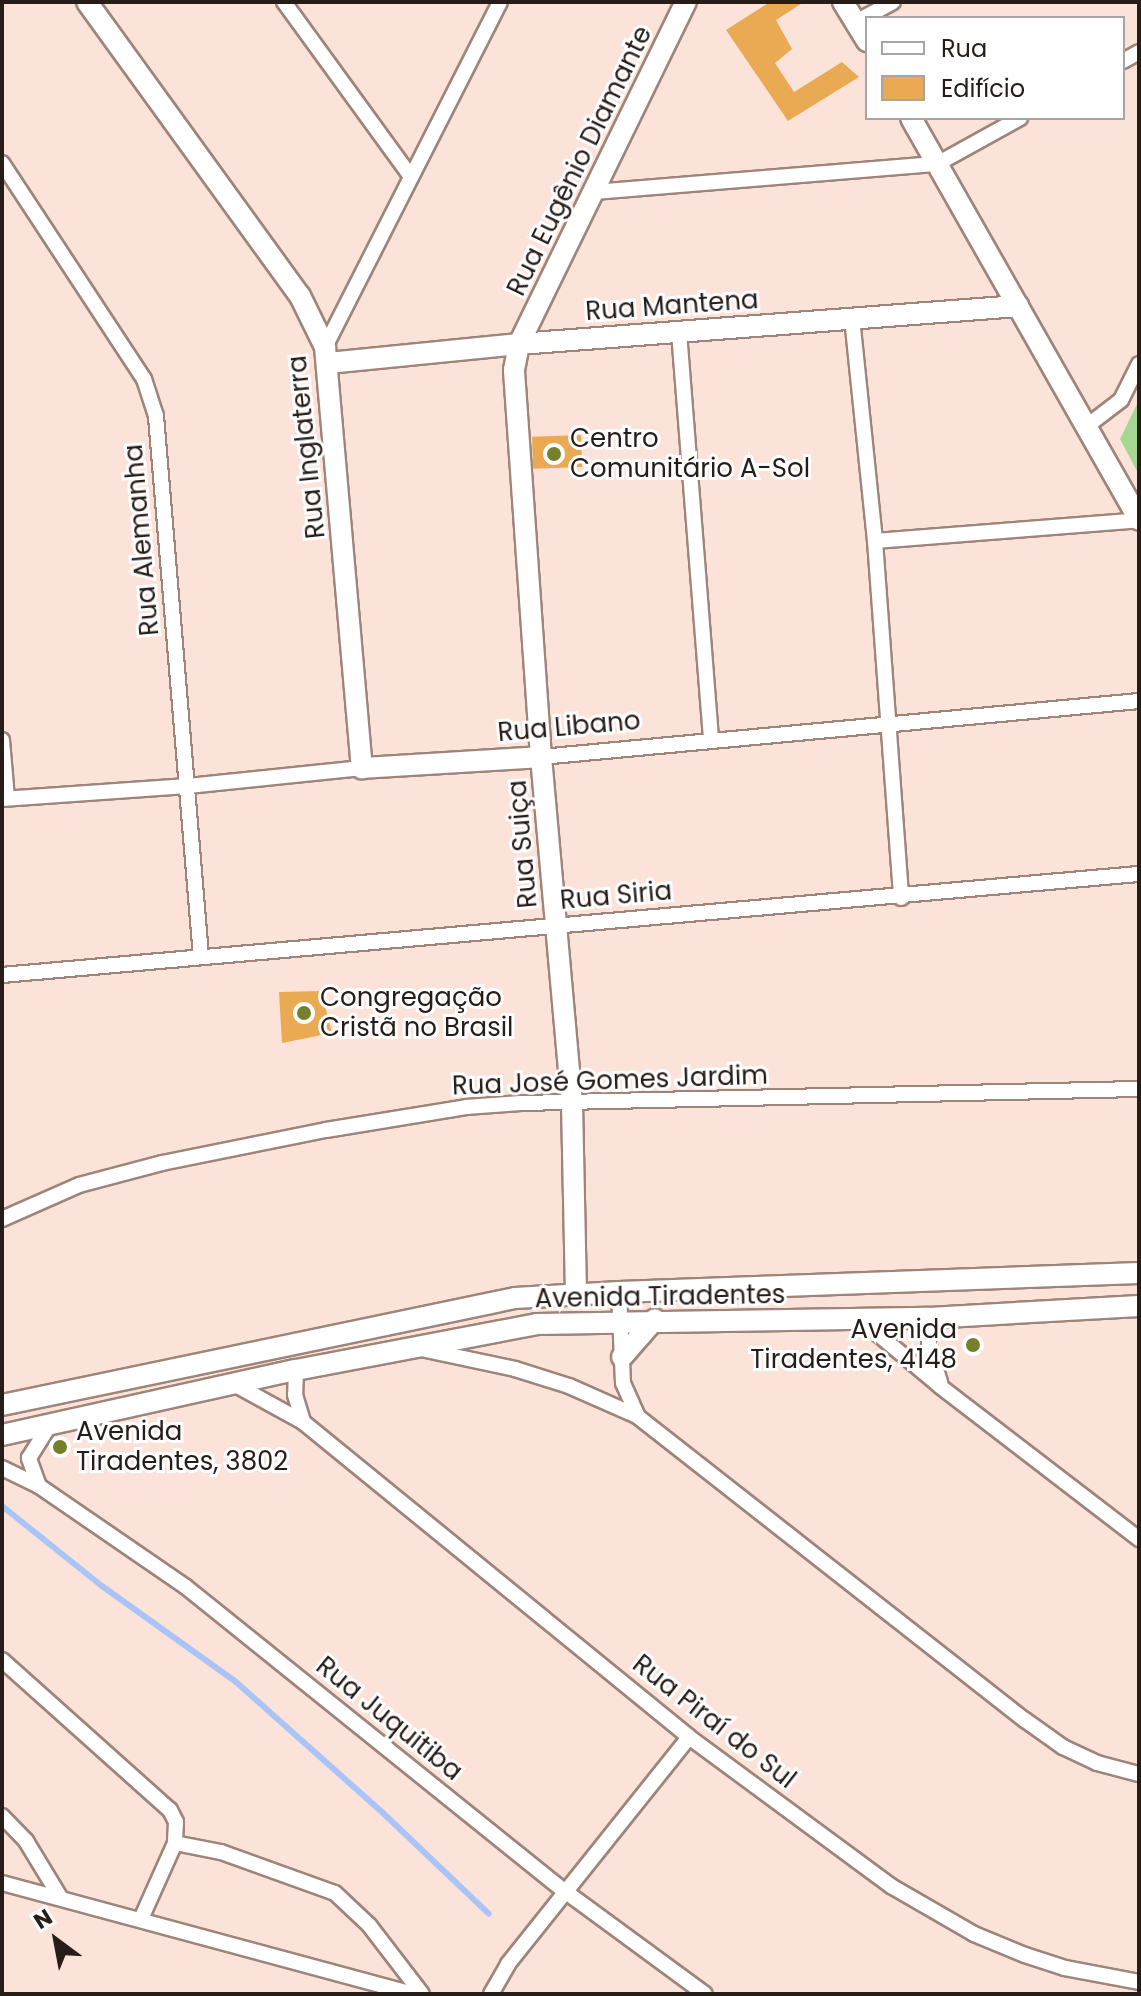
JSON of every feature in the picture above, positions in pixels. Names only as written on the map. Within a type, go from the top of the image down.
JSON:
[{"type":"street","name":"Rua Inglaterra","points":[[87,2],[300,296],[327,355],[362,768]]},
{"type":"street","points":[[284,2],[411,177]]},
{"type":"street","points":[[481,2],[492,17]]},
{"type":"street","points":[[327,355],[411,177],[500,2]]},
{"type":"street","name":"Rua Eugênio Diamante","points":[[519,344],[686,2]]},
{"type":"street","points":[[843,2],[865,38]]},
{"type":"street","points":[[867,16],[893,2]]},
{"type":"street","points":[[856,22],[865,17]]},
{"type":"street","points":[[875,541],[1139,520],[912,120]]},
{"type":"street","points":[[595,192],[937,164],[1016,120]]},
{"type":"street","name":"Rua Alemanha","points":[[2,163],[144,379],[156,416],[201,956]]},
{"type":"street","name":"Rua Mantena","points":[[327,355],[519,344],[1019,306]]},
{"type":"street","points":[[852,318],[875,541],[901,898]]},
{"type":"street","points":[[679,332],[711,740]]},
{"type":"street","name":"Rua Suiça","points":[[519,344],[514,386],[541,757],[572,1104],[576,1294]]},
{"type":"street","points":[[1087,426],[1121,400],[1139,364]]},
{"type":"street","name":"Rua Libano","points":[[4,798],[188,786],[362,768],[541,757],[888,727],[1139,701]]},
{"type":"street","points":[[2,740],[4,798]]},
{"type":"street","name":"Rua Siria","points":[[2,975],[557,925],[901,898],[1139,874]]},
{"type":"street","name":"Rua José Gomes Jardim","points":[[2,1219],[79,1185],[222,1151],[466,1107],[1139,1089]]},
{"type":"street","name":"Avenida Tiradentes","points":[[2,1405],[515,1298],[1139,1273]]},
{"type":"street","points":[[619,1292],[623,1383],[637,1416]]},
{"type":"street","name":"Avenida Tiradentes","points":[[2,1435],[296,1370],[537,1324],[655,1319],[929,1318],[1139,1306]]},
{"type":"street","points":[[929,1318],[929,1346],[941,1387]]},
{"type":"street","points":[[622,1357],[655,1319]]},
{"type":"street","points":[[861,1320],[941,1387],[1139,1539]]},
{"type":"street","points":[[415,1348],[555,1382],[637,1416],[1025,1720],[1063,1747],[1097,1763],[1139,1774]]},
{"type":"street","points":[[296,1370],[295,1395],[303,1422]]},
{"type":"street","name":"Rua Piraí do Sul","points":[[234,1384],[303,1422],[689,1737],[934,1914],[1025,1955],[1065,1968],[1139,1982]]},
{"type":"street","points":[[39,1486],[29,1458],[50,1425]]},
{"type":"street","name":"Rua Juquitiba","points":[[2,1468],[39,1486],[186,1587],[566,1892],[705,1994]]},
{"type":"street","points":[[2,1660],[170,1810],[176,1822],[175,1843],[141,1919]]},
{"type":"street","points":[[491,1994],[508,1964],[689,1737]]},
{"type":"street","points":[[2,1816],[26,1841],[60,1897]]},
{"type":"street","points":[[175,1843],[221,1852],[335,1893],[369,1925],[422,1994]]},
{"type":"street","points":[[2,1883],[413,1994]]},
{"type":"green space","points":[[1139,400],[1139,475],[1120,439]]},
{"type":"building","points":[[770,2],[804,2],[776,20],[792,49],[775,63],[794,92],[842,62],[859,77],[788,121],[726,30]]},
{"type":"building","name":"Centro Comunitário A-Sol","points":[[581,435],[582,467],[533,469],[532,437]]},
{"type":"building","name":"Congregação Cristã no Brasil","points":[[321,991],[332,1033],[282,1043],[279,992]]},
{"type":"waterway","points":[[2,1506],[102,1586],[236,1682],[383,1813],[489,1914]]},
{"type":"place","name":"Centro Comunitário A-Sol","points":[[554,454]]},
{"type":"place","name":"Congregação Cristã no Brasil","points":[[304,1013]]},
{"type":"place","name":"Avenida Tiradentes, 4148","points":[[973,1345]]},
{"type":"place","name":"Avenida Tiradentes, 3802","points":[[60,1447]]}]
